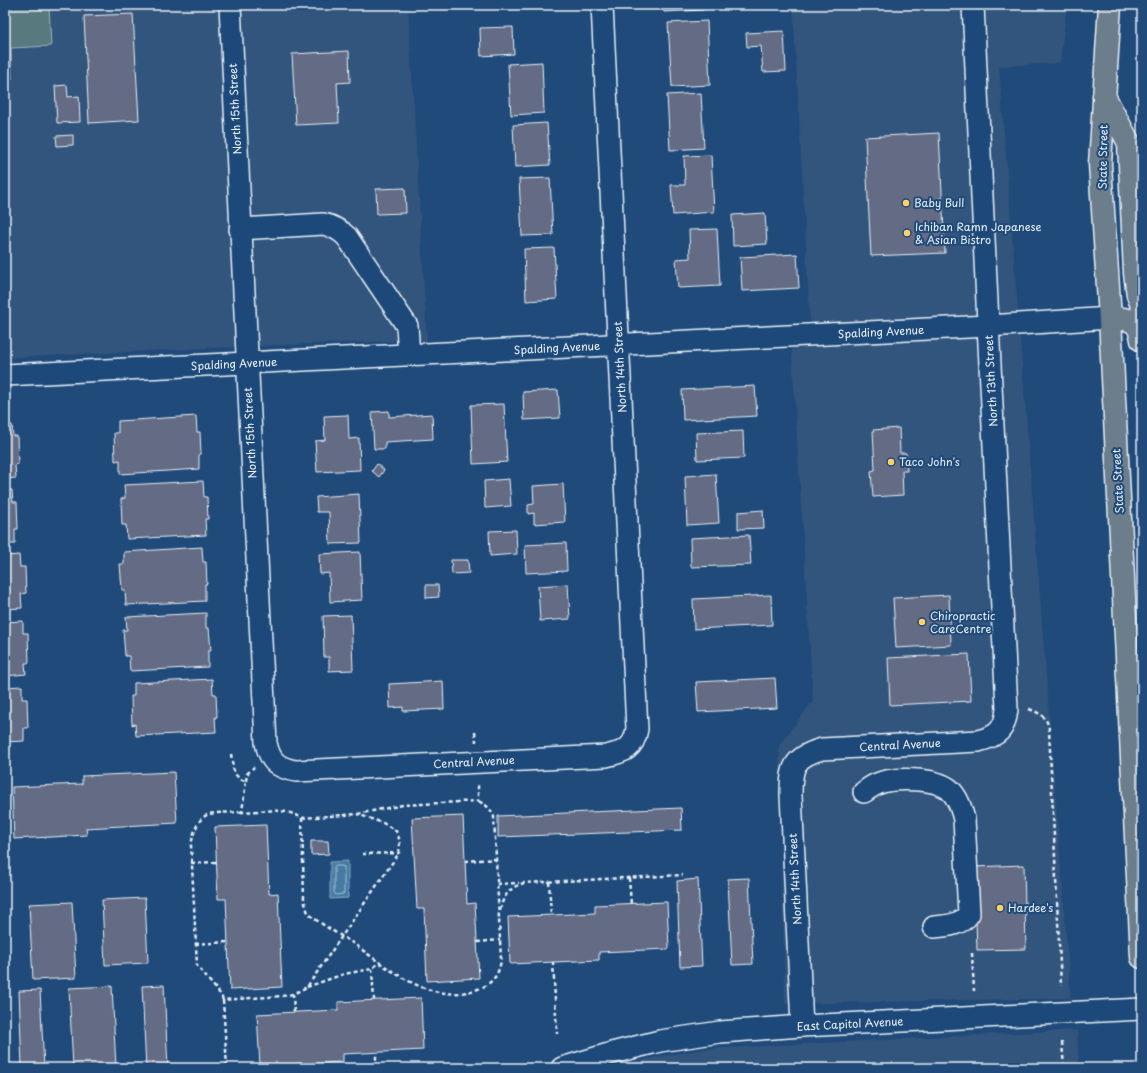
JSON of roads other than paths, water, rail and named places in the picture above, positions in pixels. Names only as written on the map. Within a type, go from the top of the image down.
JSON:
[{"type":"main road","name":"State Street","points":[[1110,5],[1100,164],[1110,318],[1142,957]]},
{"type":"main road","points":[[1104,96],[1129,143],[1135,273],[1138,295],[1142,306]]},
{"type":"main road","points":[[1110,318],[1129,319],[1136,324],[1141,333],[1142,340]]},
{"type":"main road","points":[[1130,723],[1142,768]]},
{"type":"street","name":"North 15th Street","points":[[230,5],[266,742],[268,752],[272,760],[278,766],[296,771]]},
{"type":"street","name":"North 14th Street","points":[[602,5],[637,729]]},
{"type":"street","name":"North 13th Street","points":[[974,5],[1006,709],[1006,720],[1000,730],[991,738],[978,740]]},
{"type":"street","points":[[240,229],[323,224],[333,226],[342,232],[348,237],[407,326],[409,355]]},
{"type":"street","name":"Spalding Avenue","points":[[5,375],[988,326],[1110,318]]},
{"type":"street","name":"Central Avenue","points":[[296,771],[606,756],[617,754],[628,749],[635,740],[637,729]]},
{"type":"street","name":"Central Avenue","points":[[822,749],[978,740]]},
{"type":"street","name":"North 14th Street","points":[[802,1026],[791,777],[794,766],[802,757],[822,749]]},
{"type":"street","points":[[864,792],[878,783],[887,781],[931,781],[948,789],[962,808],[964,819],[969,914],[966,918],[955,924],[934,927]]},
{"type":"street","name":"East Capitol Avenue","points":[[562,1068],[633,1048],[691,1036],[750,1029],[1142,1009]]},
{"type":"water","points":[[348,861],[348,898],[330,899],[330,862]]},
{"type":"place","name":"Baby Bull","points":[[906,203]]},
{"type":"place","name":"Ichiban Ramn Japanese & Asian Bistro","points":[[907,233]]},
{"type":"place","name":"Taco John's","points":[[891,462]]},
{"type":"place","name":"Chiropractic CareCentre","points":[[922,622]]},
{"type":"place","name":"Hardee's","points":[[1000,908]]}]
